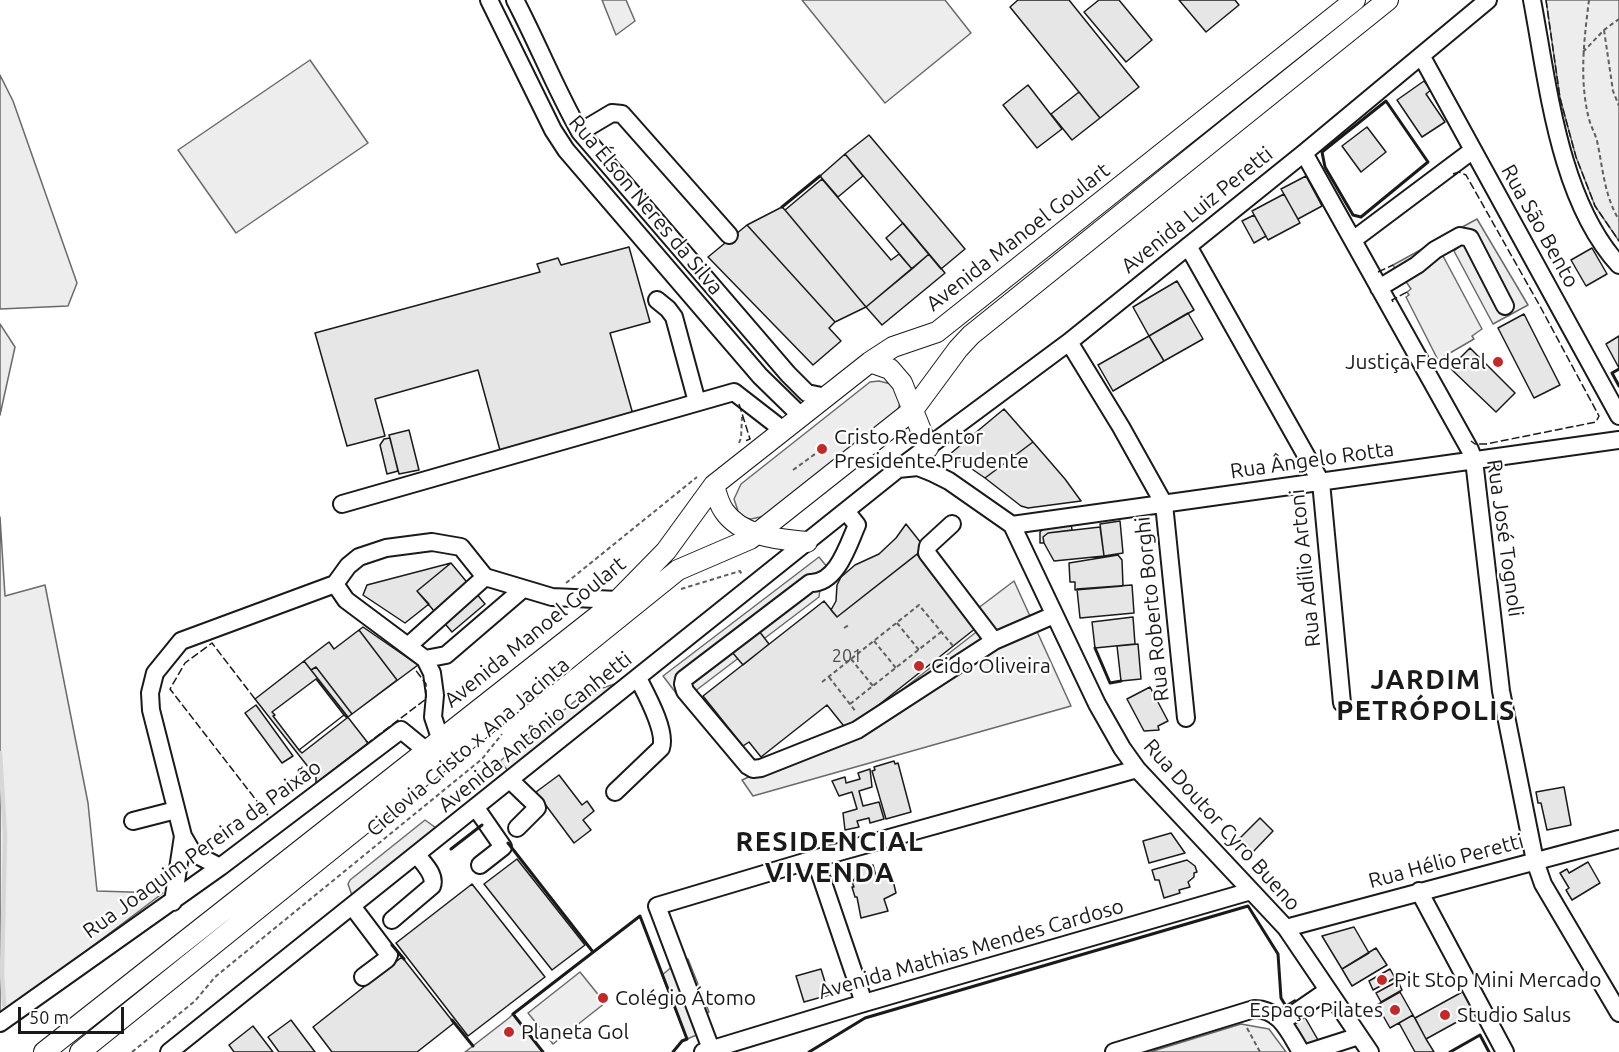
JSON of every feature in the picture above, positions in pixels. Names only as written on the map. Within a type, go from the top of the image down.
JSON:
[{"type":"main road","name":"Avenida Manoel Goulart","points":[[45,1052],[618,600],[666,551],[707,480],[783,430],[893,347],[937,333],[1355,0]]},
{"type":"main road","name":"Avenida Manoel Goulart","points":[[80,1052],[678,570],[725,551],[756,534],[913,410],[971,335],[1388,0]]},
{"type":"main road","points":[[870,363],[890,369],[902,383],[928,447]]},
{"type":"main road","points":[[707,480],[723,511],[731,519],[756,534],[781,540],[807,542]]},
{"type":"street","name":"Rua Élson Neres da Silva","points":[[489,0],[553,130],[605,196],[760,376],[801,416]]},
{"type":"street","name":"Rua Élson Neres da Silva","points":[[515,0],[536,39],[564,104],[580,132],[788,374],[807,393],[826,397]]},
{"type":"street","name":"Avenida Luiz Peretti","points":[[928,447],[1069,342],[1422,57],[1488,0]]},
{"type":"street","points":[[1532,0],[1551,102],[1568,171],[1590,225],[1619,265]]},
{"type":"street","name":"Rua São Bento","points":[[1422,57],[1619,416]]},
{"type":"street","points":[[580,132],[612,113],[622,114],[729,235]]},
{"type":"street","points":[[1353,240],[1473,150]]},
{"type":"street","name":"Rua José Tognoli","points":[[1304,153],[1474,460],[1501,691],[1535,861],[1544,884],[1619,1013]]},
{"type":"street","points":[[1379,288],[1417,265],[1434,250],[1460,236],[1465,236],[1470,238],[1505,306]]},
{"type":"street","name":"Rua Adílio Artoni","points":[[1188,246],[1321,482],[1342,703]]},
{"type":"street","points":[[690,294],[708,280]]},
{"type":"street","points":[[657,300],[674,317],[696,402]]},
{"type":"street","name":"Rua Roberto Borghi","points":[[1069,342],[1164,504],[1186,718]]},
{"type":"street","points":[[342,504],[734,392],[783,430]]},
{"type":"street","name":"Rua Ângelo Rotta","points":[[1012,525],[1619,440]]},
{"type":"street","points":[[928,447],[949,481]]},
{"type":"street","name":"Avenida Antônio Canhetti","points":[[170,1052],[928,447]]},
{"type":"street","points":[[898,469],[918,467],[949,481],[1012,525]]},
{"type":"street","points":[[846,511],[857,525],[837,567],[821,581],[810,583],[684,680],[685,691],[753,769],[761,768],[856,730],[994,641],[1054,615]]},
{"type":"street","points":[[952,524],[928,546],[927,553],[994,641]]},
{"type":"street","name":"Rua Doutor Cyro Bueno","points":[[1012,525],[1097,704],[1122,748],[1137,769],[1286,928],[1370,1052]]},
{"type":"street","points":[[220,867],[193,853],[183,836],[151,710],[150,693],[155,673],[181,641],[335,584],[348,566],[359,557],[386,548],[432,542],[461,547],[484,577],[552,597],[618,600]]},
{"type":"street","points":[[408,646],[484,577]]},
{"type":"street","points":[[335,584],[346,600],[425,659],[432,673],[435,695],[434,746]]},
{"type":"street","points":[[425,659],[446,655],[523,589]]},
{"type":"street","points":[[615,792],[661,748],[663,743],[655,713],[638,678]]},
{"type":"street","name":"Rua Joaquim Pereira da Paixão","points":[[0,1023],[173,902],[401,730],[434,746]]},
{"type":"street","points":[[707,1050],[657,906],[815,859],[1137,769]]},
{"type":"street","points":[[510,780],[537,808],[517,828]]},
{"type":"street","points":[[476,808],[503,847],[480,865]]},
{"type":"street","points":[[133,821],[176,810]]},
{"type":"street","points":[[173,902],[183,836]]},
{"type":"street","name":"Rua Hélio Peretti","points":[[1286,928],[1619,839]]},
{"type":"street","points":[[392,920],[432,886],[434,881],[417,855]]},
{"type":"street","points":[[815,859],[864,1003]]},
{"type":"street","name":"Avenida Mathias Mendes Cardoso","points":[[707,1050],[1251,891]]},
{"type":"street","points":[[1419,891],[1505,1052]]},
{"type":"street","points":[[352,906],[389,955],[363,977]]},
{"type":"street","points":[[1283,1021],[1328,990]]},
{"type":"street","points":[[1114,1052],[1239,1013],[1266,1009],[1283,1021],[1301,1052]]},
{"type":"street","points":[[1309,1052],[1359,1036]]},
{"type":"path","points":[[1589,0],[1583,52],[1584,86],[1589,120],[1596,139],[1604,182],[1619,220]]},
{"type":"path","points":[[1583,52],[1604,30],[1619,19]]},
{"type":"path","points":[[1604,30],[1613,91],[1619,106]]},
{"type":"path","points":[[737,447],[741,438],[742,414]]},
{"type":"path","points":[[793,471],[822,449]]},
{"type":"path","points":[[564,584],[707,480]]},
{"type":"path","points":[[682,589],[740,570],[750,588]]},
{"type":"path","points":[[822,682],[919,605],[953,646]]},
{"type":"path","points":[[897,622],[919,650]]},
{"type":"path","points":[[844,628],[849,625]]},
{"type":"path","points":[[850,704],[941,632]]},
{"type":"path","points":[[874,640],[896,668]]},
{"type":"path","points":[[852,659],[873,686]]},
{"type":"path","points":[[829,677],[862,718]]},
{"type":"path","name":"Ciclovia Cristo x Ana Jacinta","points":[[132,1052],[195,1001],[215,976],[482,759],[504,733]]},
{"type":"path","points":[[1239,1013],[1260,1052]]},
{"type":"shaded area","points":[[602,0],[626,0],[635,21],[616,35]]},
{"type":"shaded area","points":[[802,0],[945,0],[971,33],[885,103]]},
{"type":"shaded area","points":[[1546,0],[1619,0],[1619,241],[1595,206],[1576,157],[1560,98]]},
{"type":"shaded area","points":[[310,60],[368,143],[236,233],[178,150]]},
{"type":"shaded area","points":[[0,75],[13,101],[77,283],[68,306],[0,309]]},
{"type":"shaded area","points":[[1477,219],[1528,305],[1493,324],[1454,251],[1464,243],[1434,259],[1443,256],[1482,329],[1472,336],[1474,339],[1438,360],[1406,297],[1409,295],[1407,292],[1411,289],[1405,280],[1403,282],[1393,265]]},
{"type":"shaded area","points":[[0,324],[15,347],[0,415]]},
{"type":"shaded area","points":[[879,381],[891,384],[897,389],[900,402],[898,411],[765,516],[745,518],[738,511],[734,499],[741,484],[870,382]]},
{"type":"shaded area","points":[[0,517],[5,596],[45,585],[88,803],[97,891],[163,893],[0,1016]]},
{"type":"shaded area","points":[[819,557],[836,578],[820,589],[819,597],[682,701],[663,676]]},
{"type":"shaded area","points":[[1014,581],[1071,706],[753,796],[742,780],[849,731],[984,626],[977,609]]},
{"type":"shaded area","points":[[636,677],[513,777],[500,761],[584,694]]},
{"type":"shaded area","points":[[425,820],[443,833],[355,904],[348,884],[350,880]]},
{"type":"shaded area","points":[[688,959],[709,1012],[699,1016],[704,1032],[687,1039],[662,975],[678,962]]},
{"type":"shaded area","points":[[580,972],[605,1003],[553,1044],[528,1013]]},
{"type":"shaded area","name":"Planeta Gol","points":[[513,1014],[543,1052],[465,1052],[509,1018]]},
{"type":"shaded area","points":[[1241,1024],[1269,1029],[1286,1052],[1150,1052]]},
{"type":"building","points":[[1018,0],[1069,0],[1139,87],[1100,118],[1010,7]]},
{"type":"building","points":[[1099,0],[1119,0],[1152,40],[1126,62],[1084,12]]},
{"type":"building","points":[[1179,0],[1235,0],[1239,5],[1206,32]]},
{"type":"building","points":[[1424,81],[1431,90],[1426,94],[1445,122],[1422,137],[1397,100]]},
{"type":"building","points":[[1028,85],[1062,129],[1037,148],[1003,105]]},
{"type":"building","points":[[1079,92],[1100,118],[1072,140],[1051,114]]},
{"type":"building","points":[[1367,127],[1386,152],[1361,172],[1342,146]]},
{"type":"building","points":[[869,135],[965,249],[941,269],[845,154]]},
{"type":"building","points":[[845,154],[863,176],[838,197],[820,176]]},
{"type":"building","points":[[1306,176],[1322,206],[1298,219],[1281,189]]},
{"type":"building","points":[[822,179],[891,260],[899,254],[912,269],[866,307],[785,210]]},
{"type":"building","points":[[1284,194],[1300,223],[1268,240],[1252,211]]},
{"type":"building","points":[[782,207],[866,307],[835,322],[747,225]]},
{"type":"building","points":[[1254,215],[1266,236],[1254,243],[1242,221]]},
{"type":"building","points":[[903,223],[929,254],[912,269],[886,238]]},
{"type":"building","points":[[747,225],[835,322],[829,328],[841,341],[813,365],[708,257]]},
{"type":"building","points":[[629,247],[650,322],[610,333],[634,418],[501,454],[478,370],[375,399],[385,436],[347,446],[315,333],[540,272],[537,264],[558,258],[561,265]]},
{"type":"building","points":[[1592,248],[1607,274],[1586,286],[1571,260]]},
{"type":"building","points":[[929,254],[945,273],[882,325],[866,307]]},
{"type":"building","points":[[1177,281],[1194,310],[1149,336],[1133,307]]},
{"type":"building","points":[[1188,313],[1203,339],[1164,361],[1149,336]]},
{"type":"building","points":[[1524,314],[1560,385],[1534,398],[1498,328]]},
{"type":"building","points":[[1149,336],[1164,361],[1113,391],[1098,365]]},
{"type":"building","points":[[1619,336],[1619,368],[1606,344]]},
{"type":"building","points":[[1470,348],[1515,393],[1496,412],[1450,368]]},
{"type":"building","points":[[1004,409],[1033,442],[985,478],[950,454]]},
{"type":"building","points":[[409,430],[419,470],[399,474],[389,435]]},
{"type":"building","points":[[390,438],[398,471],[387,474],[380,445],[384,439]]},
{"type":"building","points":[[1033,442],[1081,501],[1028,508],[1021,506],[985,478]]},
{"type":"building","points":[[1120,521],[1123,553],[1104,556],[1100,524]]},
{"type":"building","points":[[1071,523],[1072,530],[1048,533],[1043,537],[1044,543],[1040,543],[1040,532],[1044,528]]},
{"type":"building","points":[[906,524],[925,548],[837,617],[831,610],[836,601],[837,585],[841,577],[855,565],[879,554],[896,538]]},
{"type":"building","points":[[1100,527],[1104,556],[1054,561],[1044,543],[1043,537],[1048,533]]},
{"type":"building","points":[[917,554],[976,628],[847,730],[827,705],[761,757],[749,742],[743,746],[703,696],[824,601],[837,617]]},
{"type":"building","points":[[1118,555],[1122,560],[1123,586],[1075,590],[1075,582],[1070,582],[1069,563]]},
{"type":"building","points":[[451,563],[485,604],[452,632],[417,591]]},
{"type":"building","points":[[451,563],[417,591],[429,604],[405,623],[363,595],[367,585]]},
{"type":"building","points":[[1132,585],[1134,613],[1080,618],[1077,589]]},
{"type":"building","points":[[1133,617],[1135,644],[1095,648],[1092,622]]},
{"type":"building","points":[[363,627],[418,665],[352,714],[397,680],[359,630]]},
{"type":"building","points":[[359,630],[397,680],[352,714],[316,667],[311,670],[304,661],[329,642],[334,649]]},
{"type":"building","points":[[759,631],[769,644],[743,665],[732,652]]},
{"type":"building","points":[[1138,644],[1141,679],[1121,681],[1117,646]]},
{"type":"building","points":[[304,661],[368,743],[316,783],[316,777],[255,699]]},
{"type":"building","points":[[316,667],[352,714],[348,717],[311,670]]},
{"type":"building","points":[[316,679],[344,715],[299,750],[272,712]]},
{"type":"building","points":[[1150,687],[1168,721],[1158,726],[1159,730],[1144,731],[1127,699]]},
{"type":"building","points":[[256,705],[293,756],[282,763],[245,713]]},
{"type":"building","points":[[344,715],[347,718],[302,753],[299,750]]},
{"type":"building","points":[[894,761],[895,764],[898,763],[911,812],[886,819],[872,771],[875,770],[874,767]]},
{"type":"building","points":[[870,769],[872,787],[859,791],[863,806],[879,802],[884,819],[870,823],[869,818],[857,821],[859,827],[845,830],[843,813],[857,809],[852,792],[839,796],[832,781],[845,777],[846,783],[860,779],[858,773]]},
{"type":"building","points":[[559,775],[582,805],[587,801],[594,811],[583,820],[591,830],[574,843],[536,792]]},
{"type":"building","points":[[1564,787],[1571,825],[1547,830],[1536,792]]},
{"type":"building","points":[[1260,818],[1273,831],[1251,854],[1238,840]]},
{"type":"building","points":[[1171,833],[1185,853],[1149,863],[1143,841]]},
{"type":"building","points":[[517,859],[585,945],[552,970],[484,884]]},
{"type":"building","points":[[1187,860],[1195,866],[1197,872],[1188,882],[1190,887],[1164,898],[1159,880],[1155,880],[1152,870]]},
{"type":"building","points":[[1588,862],[1600,883],[1572,900],[1566,890],[1569,888],[1560,873],[1567,869],[1569,873]]},
{"type":"building","points":[[873,865],[876,876],[891,872],[896,893],[884,899],[888,911],[861,918],[852,882],[857,876],[855,870]]},
{"type":"building","points":[[472,884],[545,977],[468,1036],[396,943]]},
{"type":"building","points":[[1354,927],[1369,953],[1342,969],[1322,936]]},
{"type":"building","points":[[1376,948],[1387,965],[1352,986],[1342,969]]},
{"type":"building","points":[[402,957],[454,1023],[417,1052],[332,1052],[313,1027]]},
{"type":"building","points":[[821,969],[829,995],[804,1002],[796,976]]},
{"type":"building","name":"Pit Stop Mini Mercado","points":[[1390,969],[1395,978],[1373,990],[1369,981]]},
{"type":"building","points":[[1398,981],[1402,990],[1381,1002],[1376,993]]},
{"type":"building","name":"Studio Salus","points":[[1464,991],[1475,1012],[1426,1039],[1415,1018]]},
{"type":"building","name":"Espaço Pilates","points":[[1400,992],[1413,1015],[1390,1028],[1377,1005]]},
{"type":"building","points":[[1295,1000],[1325,1052],[1302,1052],[1278,1010]]},
{"type":"building","points":[[1413,1015],[1434,1052],[1415,1052],[1399,1023]]},
{"type":"building","points":[[291,1020],[315,1052],[279,1052],[268,1037]]},
{"type":"building","points":[[253,1026],[273,1052],[234,1052],[229,1045]]},
{"type":"waterway","points":[[0,753],[5,835],[2,973],[4,1005]]},
{"type":"fence","points":[[1546,0],[1560,98],[1576,157],[1595,206],[1619,241]]},
{"type":"fence","points":[[1453,174],[1459,172],[1466,175],[1599,416],[1596,422],[1486,444],[1475,444],[1471,441]]},
{"type":"fence","points":[[1378,272],[1393,265]]},
{"type":"fence","points":[[1393,302],[1392,300],[1407,292]]},
{"type":"fence","points":[[739,404],[750,439],[745,441]]},
{"type":"fence","points":[[255,699],[212,643],[185,663],[170,689],[270,818]]},
{"type":"fence","points":[[366,741],[368,743],[426,699],[426,684],[414,668]]},
{"type":"wall","points":[[1386,101],[1428,162],[1361,217],[1353,215],[1325,167],[1322,152],[1386,101]]},
{"type":"wall","points":[[782,207],[820,176]]},
{"type":"wall","points":[[1619,369],[1612,373],[1619,386]]},
{"type":"wall","points":[[1095,648],[1110,683],[1121,681]]},
{"type":"wall","points":[[451,849],[482,825]]},
{"type":"wall","points":[[508,843],[593,952]]},
{"type":"wall","points":[[809,1052],[865,1018],[1248,906],[1278,954],[1281,998],[1287,1008]]},
{"type":"wall","points":[[543,1052],[513,1014],[640,916],[687,1039],[682,1041],[673,1052]]},
{"type":"wall","points":[[392,945],[404,959]]},
{"type":"wall","points":[[452,1020],[473,1046]]},
{"type":"wall","points":[[1450,1052],[1480,1035],[1489,1052]]},
{"type":"place","name":"Justiça Federal","points":[[1498,362]]},
{"type":"place","name":"Cristo Redentor Presidente Prudente","points":[[822,449]]},
{"type":"place","name":"Cido Oliveira","points":[[919,666]]},
{"type":"place","name":"Pit Stop Mini Mercado","points":[[1382,980]]},
{"type":"place","name":"Colégio Átomo","points":[[603,998]]},
{"type":"place","name":"Espaço Pilates","points":[[1395,1010]]},
{"type":"place","name":"Studio Salus","points":[[1445,1015]]},
{"type":"place","name":"Planeta Gol","points":[[509,1032]]},
{"type":"district","name":"JARDIM PETRÓPOLIS","points":[[1426,696]]},
{"type":"district","name":"RESIDENCIAL VIVENDA","points":[[830,858]]}]
